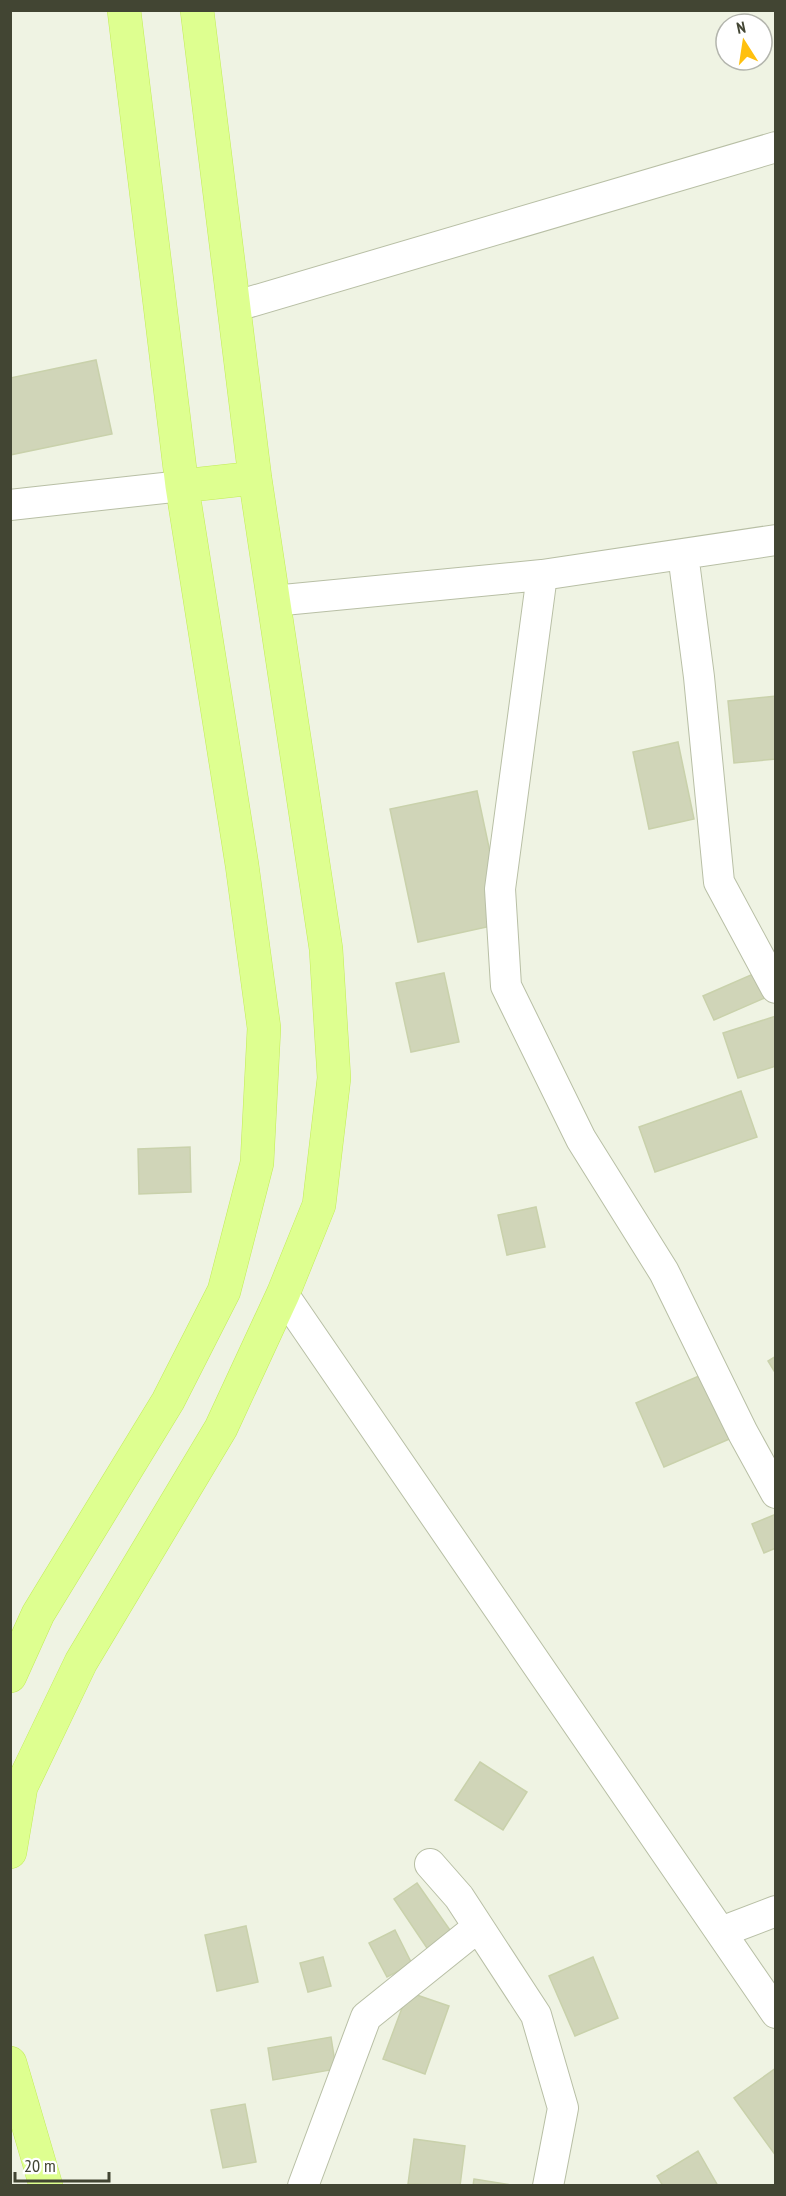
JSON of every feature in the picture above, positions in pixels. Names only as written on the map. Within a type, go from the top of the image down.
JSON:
[{"type":"main road","points":[[10,1677],[38,1614],[168,1401],[224,1291],[257,1163],[264,1028],[242,865],[182,486],[124,10]]},
{"type":"main road","points":[[10,1852],[21,1787],[81,1662],[222,1428],[284,1294],[319,1205],[334,1078],[326,949],[255,478],[197,10]]},
{"type":"main road","points":[[182,486],[255,478]]},
{"type":"main road","points":[[10,2063],[46,2186]]},
{"type":"street","points":[[234,307],[776,147]]},
{"type":"street","points":[[10,505],[182,486]]},
{"type":"street","points":[[273,601],[542,575],[776,540]]},
{"type":"street","points":[[683,554],[699,677],[719,882],[776,988]]},
{"type":"street","points":[[542,575],[500,889],[506,986],[581,1139],[664,1272],[743,1433],[776,1493]]},
{"type":"street","points":[[284,1294],[776,2013]]},
{"type":"street","points":[[430,1864],[459,1897],[536,2015],[563,2108],[548,2186]]},
{"type":"street","points":[[722,1932],[776,1911]]},
{"type":"street","points":[[303,2186],[366,2017],[478,1927]]},
{"type":"building","points":[[96,360],[112,434],[10,455],[10,378]]},
{"type":"building","points":[[776,696],[776,759],[734,763],[728,701]]},
{"type":"building","points":[[678,742],[694,819],[649,829],[633,752]]},
{"type":"building","points":[[477,791],[505,923],[418,942],[390,809]]},
{"type":"building","points":[[769,967],[776,993],[714,1020],[703,996]]},
{"type":"building","points":[[444,973],[459,1042],[411,1052],[396,983]]},
{"type":"building","points":[[776,1016],[776,1066],[738,1078],[723,1033]]},
{"type":"building","points":[[741,1091],[757,1137],[655,1172],[639,1127]]},
{"type":"building","points":[[190,1147],[191,1192],[139,1194],[138,1149]]},
{"type":"building","points":[[536,1207],[545,1247],[507,1255],[498,1215]]},
{"type":"building","points":[[776,1356],[776,1374],[768,1361]]},
{"type":"building","points":[[713,1370],[741,1434],[664,1467],[636,1403]]},
{"type":"building","points":[[776,1514],[776,1548],[764,1553],[752,1524]]},
{"type":"building","points":[[480,1762],[527,1792],[503,1830],[455,1800]]},
{"type":"building","points":[[417,1883],[457,1940],[433,1957],[394,1899]]},
{"type":"building","points":[[246,1926],[258,1982],[217,1991],[205,1935]]},
{"type":"building","points":[[395,1930],[412,1964],[387,1977],[369,1943]]},
{"type":"building","points":[[323,1957],[331,1986],[308,1992],[300,1963]]},
{"type":"building","points":[[593,1957],[618,2018],[575,2036],[549,1976]]},
{"type":"building","points":[[408,1992],[449,2006],[425,2074],[383,2059]]},
{"type":"building","points":[[331,2037],[336,2069],[273,2080],[268,2048]]},
{"type":"building","points":[[776,2068],[776,2156],[734,2098]]},
{"type":"building","points":[[245,2104],[256,2162],[223,2168],[211,2110]]},
{"type":"building","points":[[414,2139],[465,2146],[460,2186],[408,2184]]},
{"type":"building","points":[[698,2151],[718,2186],[663,2186],[657,2176]]},
{"type":"building","points":[[474,2179],[518,2186],[473,2186]]}]
